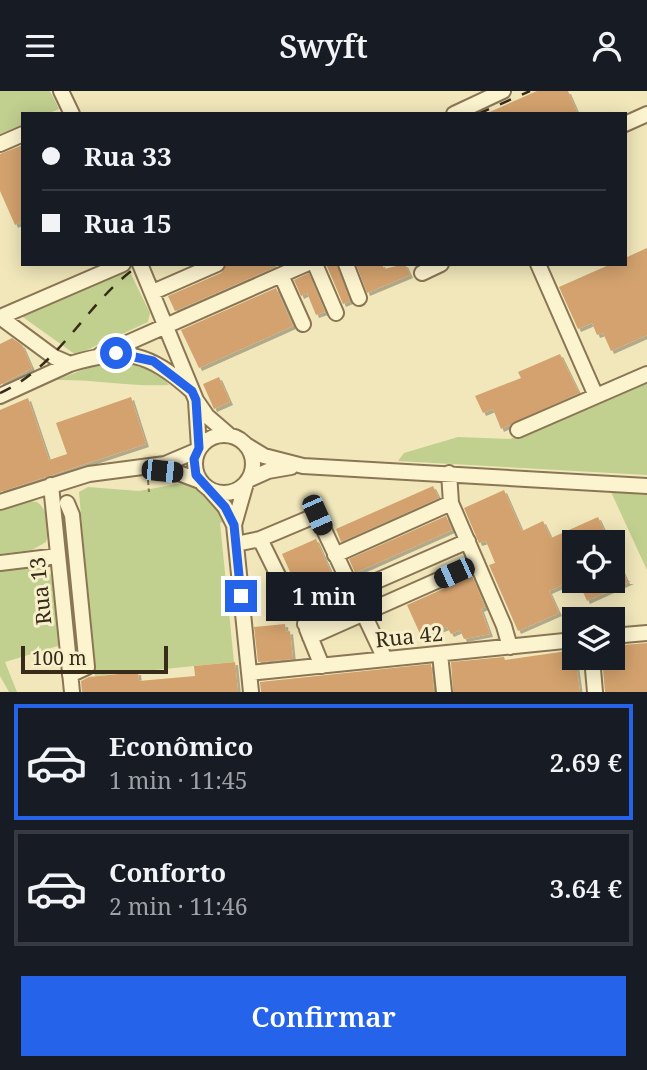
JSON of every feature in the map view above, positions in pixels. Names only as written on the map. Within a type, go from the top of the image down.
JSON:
[{"type":"street","points":[[61,91],[70,112]]},
{"type":"street","points":[[464,112],[503,91]]},
{"type":"street","points":[[627,123],[647,114]]},
{"type":"street","points":[[0,144],[21,135]]},
{"type":"street","points":[[0,317],[118,266]]},
{"type":"street","points":[[141,266],[194,396],[207,416],[229,435],[264,456],[303,466]]},
{"type":"street","points":[[153,292],[212,266]]},
{"type":"street","points":[[316,266],[336,313]]},
{"type":"street","points":[[347,266],[359,298]]},
{"type":"street","points":[[422,273],[437,266]]},
{"type":"street","points":[[539,266],[596,396]]},
{"type":"street","points":[[0,396],[69,364],[100,355],[284,271],[303,324]]},
{"type":"street","points":[[0,317],[54,357],[69,364]]},
{"type":"street","points":[[100,355],[128,354],[153,361],[194,396],[199,449],[194,465],[205,485],[225,507],[234,525],[251,692]]},
{"type":"street","points":[[518,431],[647,374]]},
{"type":"street","points":[[0,502],[89,474],[146,469],[182,459],[212,437],[229,435]]},
{"type":"street","points":[[234,525],[253,464],[246,445]]},
{"type":"street","points":[[146,469],[176,472],[226,493],[268,471],[303,466],[647,486]]},
{"type":"street","points":[[449,473],[451,503],[505,626],[510,647]]},
{"type":"street","name":"Rua 13","points":[[51,485],[72,692]]},
{"type":"street","points":[[67,503],[72,515],[88,667],[70,675]]},
{"type":"street","points":[[335,555],[451,503]]},
{"type":"street","points":[[236,544],[260,539],[317,515],[356,603],[385,659]]},
{"type":"street","points":[[260,539],[305,625],[322,666]]},
{"type":"street","points":[[305,625],[356,603],[468,541]]},
{"type":"street","points":[[0,563],[58,556]]},
{"type":"street","points":[[305,625],[356,603],[477,563]]},
{"type":"street","points":[[625,635],[647,633]]},
{"type":"street","name":"Rua 42","points":[[249,673],[562,641]]},
{"type":"street","points":[[440,654],[444,692]]},
{"type":"street","points":[[593,670],[595,692]]},
{"type":"path","points":[[146,469],[149,492]]},
{"type":"green space","points":[[0,91],[50,91],[59,109],[52,112],[21,112],[21,125],[0,134]]},
{"type":"green space","points":[[122,266],[127,266],[150,313],[148,322],[76,355],[20,315]]},
{"type":"green space","points":[[123,361],[160,374],[169,385],[56,380],[98,364]]},
{"type":"green space","points":[[647,382],[647,475],[398,461],[404,453],[458,437],[510,439]]},
{"type":"green space","points":[[188,482],[215,504],[224,522],[220,523],[234,662],[95,676],[79,492],[88,487],[139,491]]},
{"type":"green space","points":[[611,492],[647,495],[647,570]]},
{"type":"green space","points":[[28,501],[37,502],[46,514],[46,542],[32,550],[0,554],[0,510]]},
{"type":"green space","points":[[42,568],[51,575],[61,645],[5,662],[17,692],[9,692],[0,676],[0,570]]},
{"type":"building","points":[[537,91],[568,91],[577,112],[490,112]]},
{"type":"building","points":[[21,146],[21,222],[15,225],[0,191],[0,154]]},
{"type":"building","points":[[647,248],[647,335],[611,351],[603,333],[597,335],[592,323],[578,329],[559,287],[606,266],[627,266],[627,257]]},
{"type":"building","points":[[226,266],[277,266],[175,311],[168,296],[221,273]]},
{"type":"building","points":[[327,266],[338,266],[350,301],[343,304]]},
{"type":"building","points":[[357,266],[383,266],[384,269],[406,266],[410,275],[367,293]]},
{"type":"building","points":[[309,273],[325,312],[316,315],[307,293],[301,296],[294,280]]},
{"type":"building","points":[[276,288],[293,326],[199,368],[181,330]]},
{"type":"building","points":[[12,338],[22,345],[32,368],[0,385],[0,344]]},
{"type":"building","points":[[560,354],[579,393],[501,429],[493,409],[483,413],[475,396],[521,378],[518,372]]},
{"type":"building","points":[[219,377],[230,402],[214,409],[203,384]]},
{"type":"building","points":[[131,397],[146,444],[0,492],[0,410],[28,398],[49,460],[67,454],[56,423]]},
{"type":"building","points":[[433,486],[439,498],[341,542],[336,529]]},
{"type":"building","points":[[504,490],[522,531],[543,521],[551,538],[562,533],[562,585],[549,591],[559,613],[518,631],[489,565],[495,563],[486,541],[479,543],[464,508]]},
{"type":"building","points":[[446,516],[452,530],[355,573],[349,559]]},
{"type":"building","points":[[598,517],[604,530],[569,530]]},
{"type":"building","points":[[316,539],[337,586],[303,601],[282,554]]},
{"type":"building","points":[[472,576],[485,607],[481,609],[490,634],[464,639],[460,630],[451,634],[447,627],[421,636],[407,605]]},
{"type":"building","points":[[583,593],[605,593],[587,601]]},
{"type":"building","points":[[285,624],[286,632],[290,631],[293,659],[258,662],[254,627]]},
{"type":"building","points":[[647,643],[647,692],[605,692],[603,670],[625,670],[625,645]]},
{"type":"building","points":[[562,652],[562,670],[577,670],[580,692],[453,692],[451,662],[504,657],[505,660]]},
{"type":"building","points":[[235,662],[238,692],[82,692],[81,681],[89,677],[138,672],[139,681],[195,676],[194,666]]},
{"type":"building","points":[[431,664],[434,692],[261,692],[260,682]]},
{"type":"railway","points":[[483,112],[530,91]]},
{"type":"railway","points":[[0,393],[22,381],[40,366],[104,296],[138,266]]},
{"type":"route","points":[[116,353],[153,361],[192,391],[196,400],[199,448],[194,459],[196,475],[225,507],[234,525],[241,596]]}]
